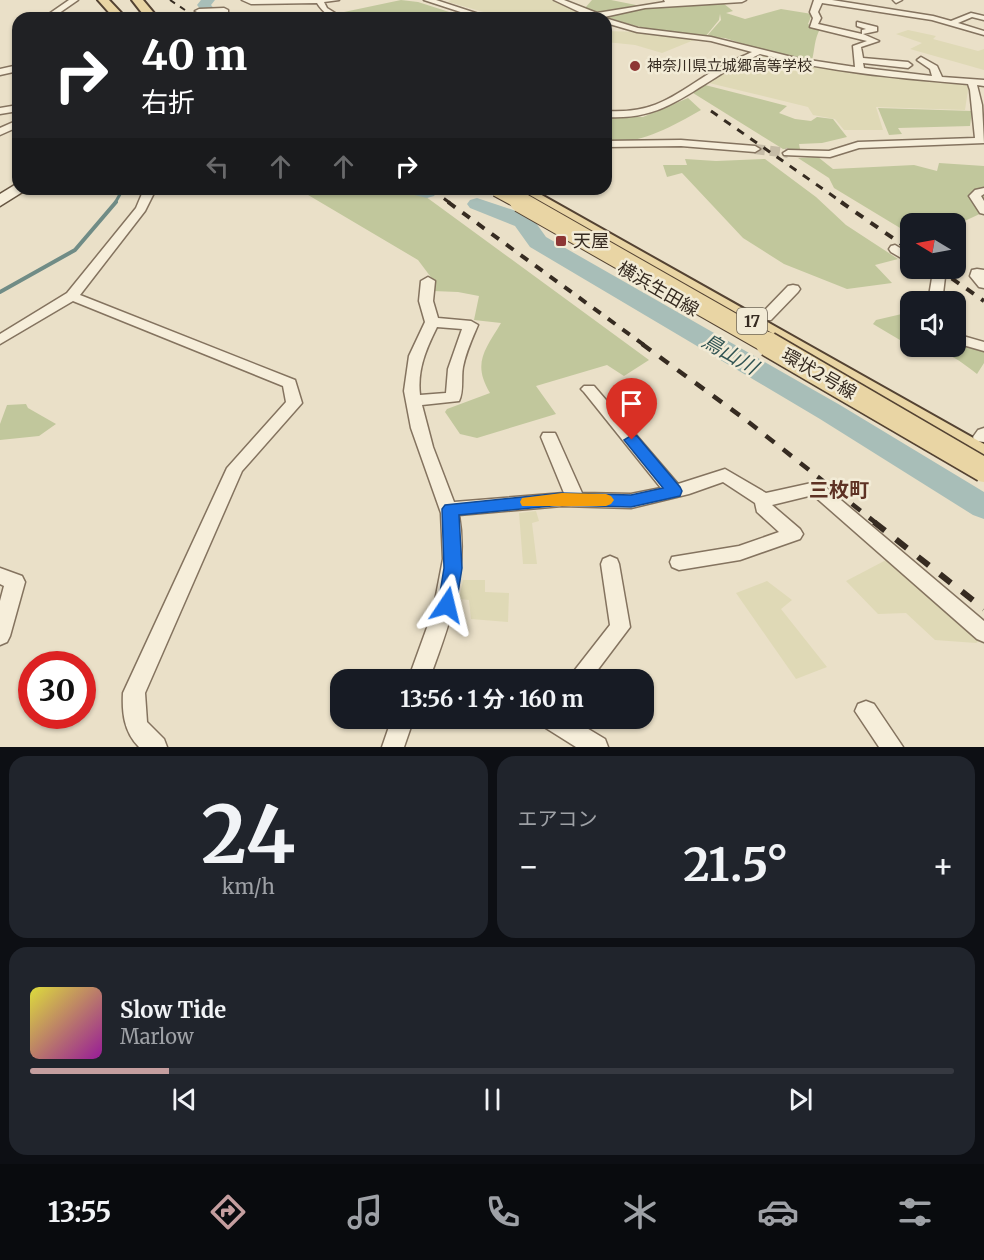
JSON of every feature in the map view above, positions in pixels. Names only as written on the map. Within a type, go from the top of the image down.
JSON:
[{"type":"main road","points":[[103,0],[114,12]]},
{"type":"main road","points":[[116,0],[126,12]]},
{"type":"main road","points":[[127,0],[136,12]]},
{"type":"main road","points":[[137,0],[147,12]]},
{"type":"main road","name":"横浜生田線","points":[[496,195],[733,332],[984,483]]},
{"type":"main road","name":"環状2号線","points":[[508,195],[617,255],[984,470]]},
{"type":"main road","name":"環状2号線","points":[[530,195],[983,441]]},
{"type":"main road","name":"横浜生田線","points":[[547,195],[983,441]]},
{"type":"street","points":[[56,12],[74,0]]},
{"type":"street","points":[[246,0],[251,2],[335,0]]},
{"type":"street","points":[[428,0],[467,12]]},
{"type":"street","points":[[558,0],[586,12]]},
{"type":"street","points":[[612,14],[669,2],[742,0]]},
{"type":"street","points":[[860,24],[874,29],[848,34],[813,25],[817,18],[814,12],[818,0],[909,14],[952,23],[984,33]]},
{"type":"street","points":[[983,0],[978,6],[984,7]]},
{"type":"street","points":[[573,7],[583,2]]},
{"type":"street","points":[[952,23],[971,15],[984,18]]},
{"type":"street","points":[[612,22],[637,30]]},
{"type":"street","points":[[612,30],[637,30],[711,39],[796,61],[898,75],[984,83]]},
{"type":"street","points":[[856,34],[875,41],[857,46],[860,70]]},
{"type":"street","points":[[612,114],[636,116],[644,114],[673,101],[698,87],[717,72],[758,52]]},
{"type":"street","points":[[859,60],[908,65]]},
{"type":"street","points":[[921,60],[934,68],[938,79]]},
{"type":"street","points":[[894,63],[898,75]]},
{"type":"street","points":[[959,81],[956,75],[962,71]]},
{"type":"street","points":[[788,153],[830,154],[858,145],[982,141],[978,126],[980,108],[972,82]]},
{"type":"street","points":[[612,144],[672,143],[755,148]]},
{"type":"street","points":[[984,191],[978,192],[975,196],[984,211]]},
{"type":"street","points":[[0,340],[72,296],[141,209],[147,195]]},
{"type":"street","points":[[895,249],[900,252]]},
{"type":"street","points":[[984,274],[977,273],[976,276],[984,284]]},
{"type":"street","points":[[422,669],[447,605],[453,568],[451,509],[444,499],[413,400],[411,381],[416,356],[432,322],[426,301],[428,281]]},
{"type":"street","points":[[766,317],[794,289]]},
{"type":"street","points":[[72,296],[290,382],[293,392],[294,403],[285,416],[245,454],[235,468],[134,693],[133,717],[140,735],[156,747]]},
{"type":"street","points":[[413,400],[454,397],[452,379],[455,363],[471,325],[432,322]]},
{"type":"street","points":[[966,341],[984,347]]},
{"type":"street","points":[[589,389],[674,491]]},
{"type":"street","points":[[549,437],[576,499]]},
{"type":"street","points":[[451,509],[576,499],[631,501],[674,491],[725,475],[764,500],[816,488],[984,633]]},
{"type":"street","points":[[679,562],[740,553],[794,534],[763,507],[764,500]]},
{"type":"street","points":[[586,669],[620,627],[610,564]]},
{"type":"street","points":[[0,576],[15,582],[0,636]]},
{"type":"street","points":[[866,711],[892,747]]},
{"type":"street","points":[[393,747],[399,729]]},
{"type":"street","points":[[567,729],[597,747]]},
{"type":"shaded area","points":[[451,0],[555,0],[582,12],[484,12],[448,2]]},
{"type":"shaded area","points":[[908,30],[936,36],[933,39],[978,51],[984,49],[984,70],[910,49],[922,43],[896,34]]},
{"type":"shaded area","points":[[612,31],[699,38],[662,53],[635,45],[612,43]]},
{"type":"shaded area","points":[[759,54],[841,69],[969,83],[965,110],[876,107],[883,130],[844,130],[835,119],[813,115],[808,107],[709,83],[720,73]]},
{"type":"shaded area","points":[[536,511],[539,521],[532,523],[537,564],[523,564],[519,513]]},
{"type":"shaded area","points":[[888,559],[982,640],[976,643],[935,640],[906,613],[878,614],[846,581]]},
{"type":"shaded area","points":[[463,580],[485,580],[485,592],[509,593],[508,622],[471,619],[469,600],[459,599]]},
{"type":"shaded area","points":[[767,581],[792,600],[781,609],[827,667],[796,679],[736,593]]},
{"type":"green space","points":[[401,0],[418,2],[449,12],[344,12]]},
{"type":"green space","points":[[592,0],[611,0],[646,7],[719,0],[733,11],[726,13],[745,19],[781,9],[812,14],[808,24],[820,29],[812,60],[787,58],[725,38],[706,37],[721,20],[720,14],[719,20],[705,37],[658,31],[612,19],[612,12],[595,12],[585,8]]},
{"type":"green space","points":[[705,85],[787,106],[779,113],[795,119],[811,121],[817,117],[833,119],[847,137],[822,143],[799,144],[800,149],[783,149],[693,93]]},
{"type":"green space","points":[[688,98],[701,110],[656,133],[632,140],[612,142],[612,116],[643,117]]},
{"type":"green space","points":[[878,108],[972,111],[970,126],[898,128],[902,134],[889,135]]},
{"type":"green space","points":[[818,157],[833,169],[914,165],[937,171],[939,163],[984,166],[984,212],[966,220],[966,213],[900,213],[900,228],[834,188],[829,178],[798,158]]},
{"type":"green space","points":[[685,159],[716,161],[765,159],[816,197],[846,225],[898,259],[875,265],[892,283],[847,289],[784,264],[743,238],[682,173],[667,177],[663,165],[687,165]]},
{"type":"green space","points":[[308,195],[423,195],[649,360],[624,376],[607,365],[536,386],[556,414],[477,438],[460,434],[445,412],[447,409],[490,393],[481,365],[486,349],[501,323],[474,320],[479,296],[433,291],[433,280],[418,260]]},
{"type":"green space","points":[[900,314],[900,340],[873,324],[876,320]]},
{"type":"green space","points":[[966,346],[984,352],[984,363],[977,374],[953,357],[966,357]]},
{"type":"green space","points":[[26,404],[28,408],[56,424],[39,436],[0,440],[0,424],[7,405]]},
{"type":"waterway","name":"鳥山川","points":[[208,0],[204,5],[210,12]]},
{"type":"waterway","points":[[115,203],[120,195]]},
{"type":"waterway","points":[[0,292],[75,250],[116,202]]},
{"type":"waterway","name":"鳥山川","points":[[477,204],[523,221],[538,242],[830,412],[984,507]]},
{"type":"tunnel","points":[[755,149],[788,153]]},
{"type":"railway","points":[[170,0],[188,12]]},
{"type":"railway","points":[[711,111],[843,203]]},
{"type":"railway","points":[[439,195],[450,203]]},
{"type":"railway","points":[[448,202],[644,345]]},
{"type":"railway","points":[[841,202],[900,243]]},
{"type":"railway","points":[[953,279],[984,301]]},
{"type":"railway","points":[[642,344],[746,420],[876,523]]},
{"type":"railway","points":[[874,522],[984,609]]},
{"type":"slow traffic","points":[[528,502],[562,499],[606,500]]},
{"type":"place","name":"神奈川県立城郷高等学校","points":[[635,66]]},
{"type":"place","name":"天屋","points":[[561,241]]},
{"type":"district","name":"三枚町","points":[[839,490]]},
{"type":"route","points":[[447,605],[453,568],[451,509],[562,499],[631,501],[674,491],[632,440]]}]
